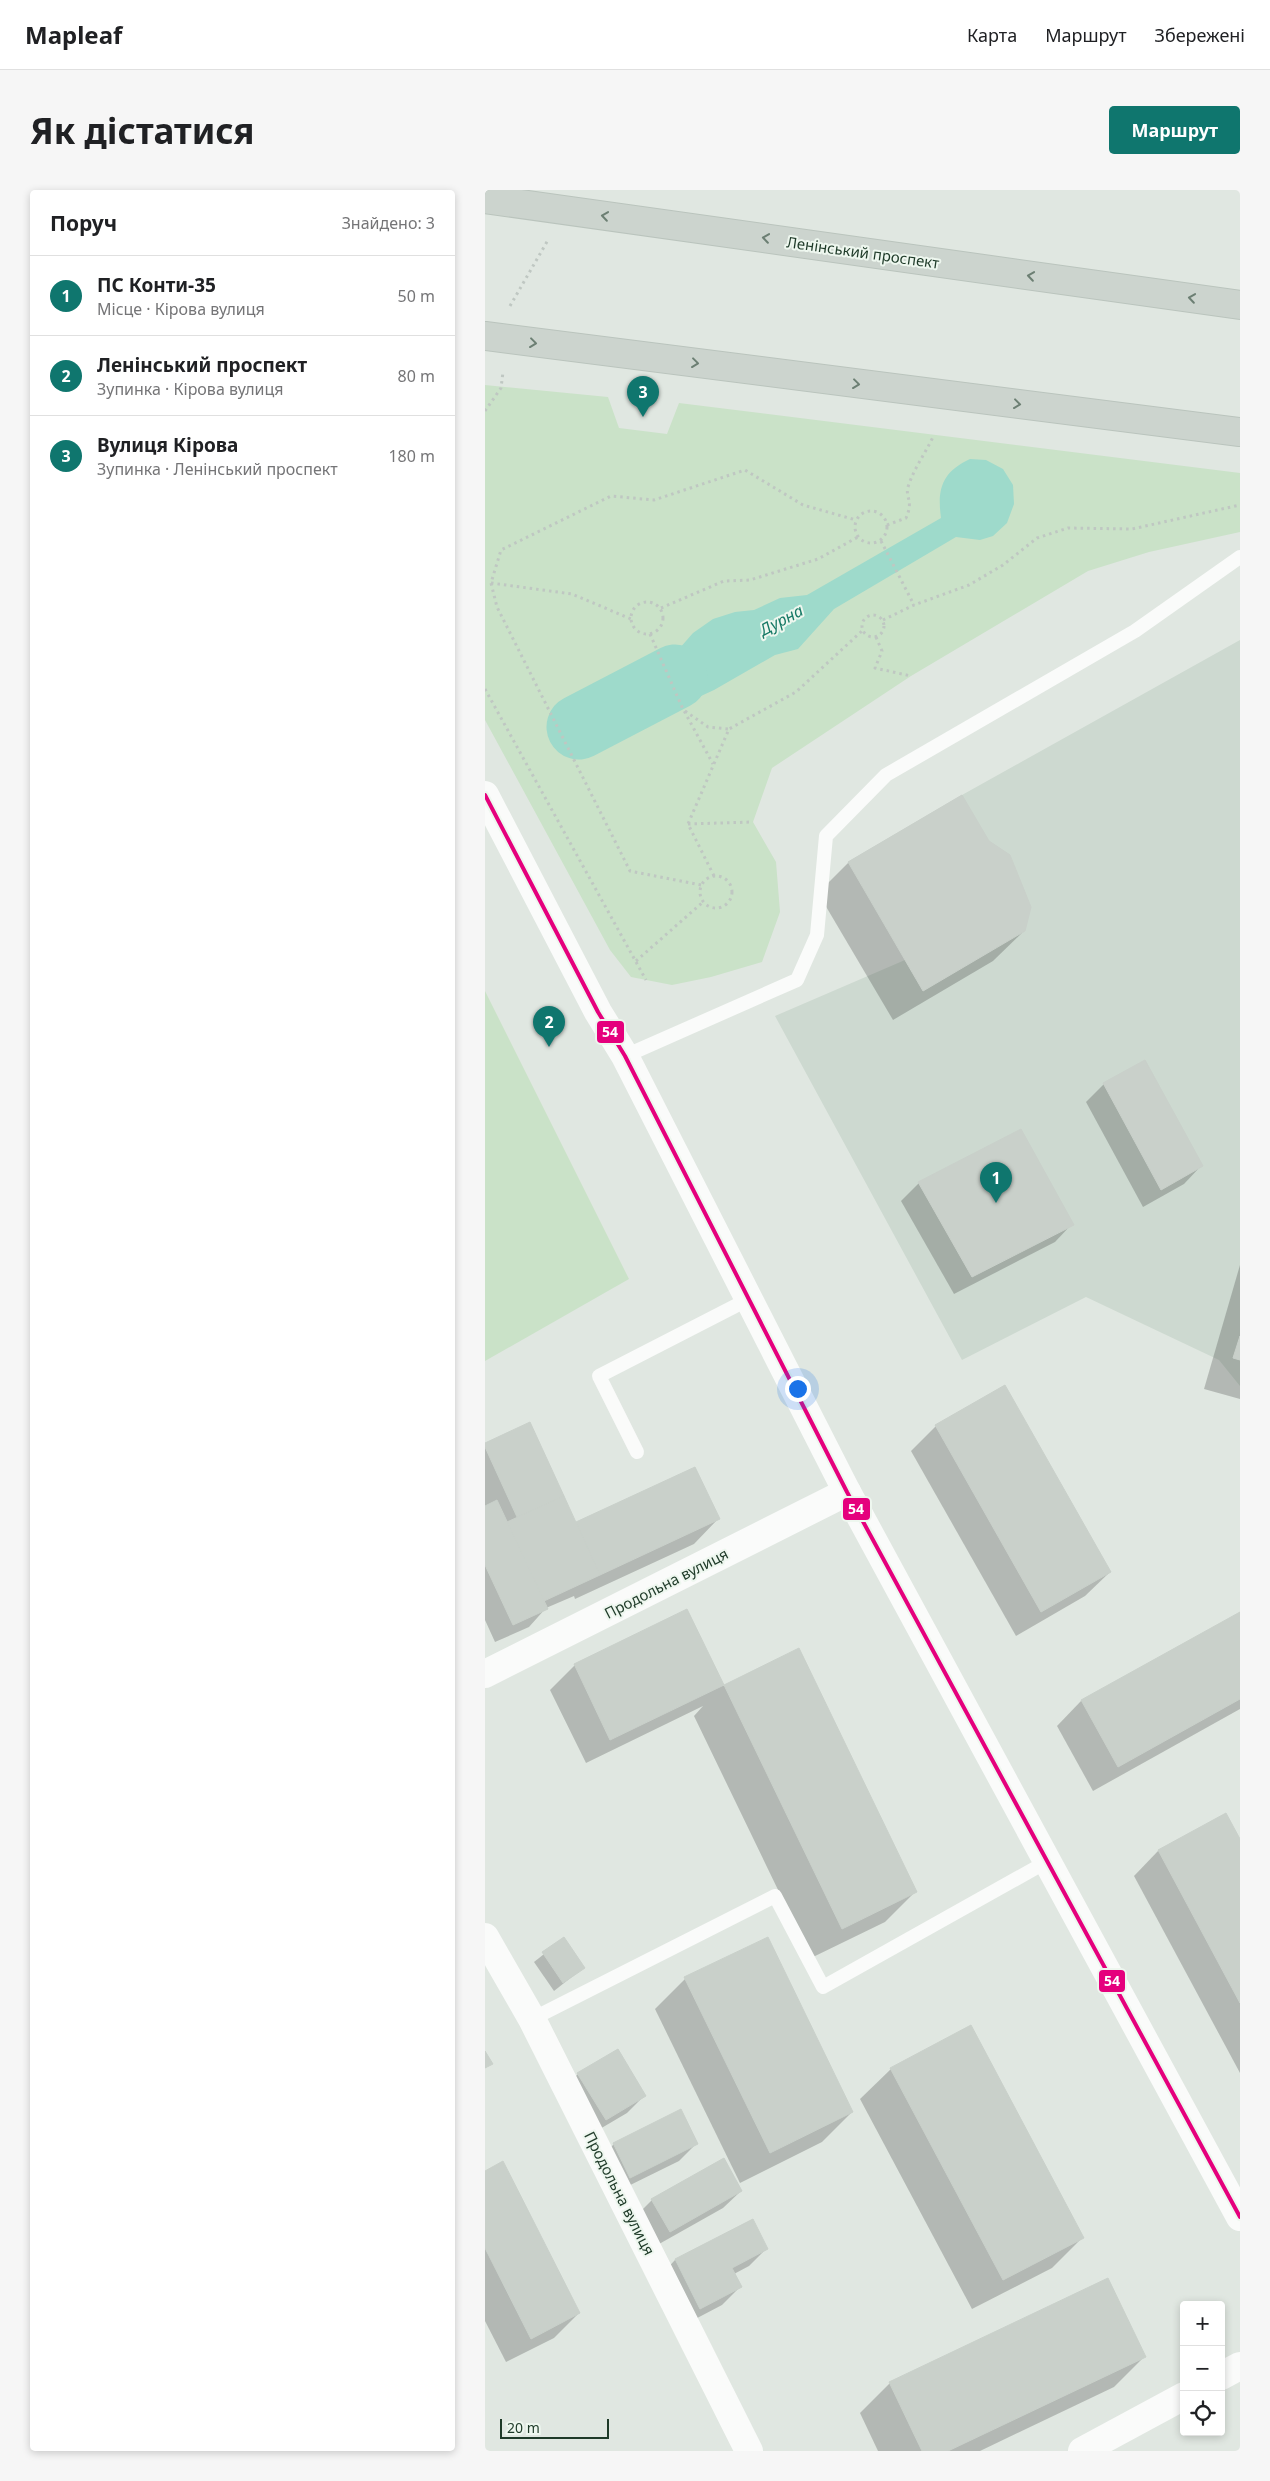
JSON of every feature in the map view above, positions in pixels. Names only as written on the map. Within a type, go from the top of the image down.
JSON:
[{"type":"main road","name":"Ленінський проспект","points":[[485,199],[1240,305]]},
{"type":"main road","points":[[497,338],[1240,432]]},
{"type":"street","points":[[485,794],[598,1012],[625,1056],[747,1300],[847,1492],[1240,2217]]},
{"type":"street","name":"Продольна вулиця","points":[[485,1674],[847,1492]]},
{"type":"street","name":"Продольна вулиця","points":[[485,1937],[533,2019],[749,2451]]},
{"type":"street","points":[[1225,2374],[1240,2366]]},
{"type":"street","points":[[1082,2451],[1180,2398]]},
{"type":"lane","points":[[625,1056],[797,980],[817,935],[826,836],[886,775],[1135,631],[1240,557]]},
{"type":"lane","points":[[637,1452],[599,1376],[747,1300]]},
{"type":"lane","points":[[533,2019],[775,1896],[823,1987],[1048,1861]]},
{"type":"path","points":[[485,411],[501,388],[497,338],[509,307],[565,210]]},
{"type":"path","points":[[887,525],[906,518],[911,506],[907,489],[915,466],[922,460],[934,435]]},
{"type":"path","points":[[701,885],[630,871],[497,607],[491,583],[501,550],[611,496],[654,500],[745,470],[803,505],[856,520]]},
{"type":"path","points":[[883,620],[914,605],[969,585],[1003,565],[1037,538],[1068,528],[1132,528],[1240,505]]},
{"type":"path","points":[[869,511],[879,512],[884,517],[887,525],[886,534],[881,541],[873,544],[865,543],[858,537],[855,529],[856,520],[862,513],[869,511]]},
{"type":"path","points":[[661,608],[724,581],[750,580],[818,559],[858,537]]},
{"type":"path","points":[[881,541],[914,605]]},
{"type":"path","points":[[491,583],[572,594],[631,619]]},
{"type":"path","points":[[646,601],[655,603],[661,608],[664,616],[663,624],[657,631],[649,634],[641,633],[634,628],[631,619],[632,610],[646,601]]},
{"type":"path","points":[[876,614],[883,620],[885,627],[882,634],[875,637],[868,636],[863,630],[863,622],[869,615],[876,614]]},
{"type":"path","points":[[714,876],[688,824],[729,729],[796,692],[863,630]]},
{"type":"path","points":[[649,634],[683,708],[713,764]]},
{"type":"path","points":[[875,637],[883,651],[875,668],[911,676]]},
{"type":"path","points":[[485,689],[647,980]]},
{"type":"path","points":[[683,708],[708,726],[729,729]]},
{"type":"path","points":[[688,824],[753,822]]},
{"type":"path","points":[[714,876],[723,878],[729,882],[732,890],[731,899],[725,906],[718,909],[710,908],[703,902],[699,894],[701,885],[707,878],[714,876]]},
{"type":"path","points":[[636,961],[703,902]]},
{"type":"shaded area","points":[[485,385],[608,397],[619,428],[667,434],[679,403],[1240,473],[1240,532],[1149,552],[1088,571],[911,676],[772,768],[753,822],[776,862],[780,912],[762,962],[711,977],[672,985],[631,977],[610,950],[485,720]]},
{"type":"shaded area","points":[[1240,640],[1240,1386],[1219,1360],[1086,1297],[962,1360],[775,1016],[905,960],[848,862],[962,795]]},
{"type":"shaded area","points":[[485,991],[629,1279],[485,1361]]},
{"type":"water","points":[[970,459],[986,460],[1003,469],[1013,485],[1014,504],[1007,523],[993,536],[980,540],[956,537],[834,609],[798,649],[775,655],[714,690],[638,725],[623,718],[601,728],[592,707],[612,697],[617,681],[679,649],[693,633],[713,619],[735,612],[754,610],[780,598],[807,595],[941,518],[940,498],[944,482],[953,470]]},
{"type":"building","points":[[962,795],[989,841],[1010,855],[1031,907],[1025,931],[923,991],[848,862]]},
{"type":"building","points":[[1145,1060],[1203,1166],[1161,1190],[1103,1083]]},
{"type":"building","points":[[1021,1129],[1074,1225],[972,1277],[918,1182]]},
{"type":"building","points":[[1240,1336],[1240,1360],[1233,1358]]},
{"type":"building","points":[[1005,1385],[1111,1572],[1041,1612],[935,1425]]},
{"type":"building","points":[[530,1422],[564,1496],[517,1517],[485,1447],[485,1443]]},
{"type":"building","points":[[695,1467],[720,1519],[600,1575],[576,1522]]},
{"type":"building","points":[[564,1496],[600,1575],[544,1601],[507,1522]]},
{"type":"building","points":[[497,1500],[548,1609],[513,1625],[485,1565],[485,1506]]},
{"type":"building","points":[[687,1609],[724,1685],[610,1740],[574,1664]]},
{"type":"building","points":[[1240,1612],[1240,1699],[1118,1767],[1081,1700]]},
{"type":"building","points":[[799,1648],[917,1892],[842,1929],[724,1685]]},
{"type":"building","points":[[1226,1813],[1240,1839],[1240,2003],[1158,1850]]},
{"type":"building","points":[[564,1937],[585,1968],[563,1983],[542,1952]]},
{"type":"building","points":[[768,1937],[853,2112],[770,2153],[684,1977]]},
{"type":"building","points":[[971,2025],[1084,2238],[1003,2280],[890,2068]]},
{"type":"building","points":[[618,2049],[646,2096],[606,2120],[577,2073]]},
{"type":"building","points":[[485,2051],[493,2064],[485,2068]]},
{"type":"building","points":[[681,2109],[698,2144],[630,2178],[613,2143]]},
{"type":"building","points":[[724,2158],[742,2191],[670,2232],[651,2199]]},
{"type":"building","points":[[503,2161],[580,2313],[531,2339],[485,2248],[485,2171]]},
{"type":"building","points":[[753,2219],[768,2249],[732,2268],[742,2287],[700,2309],[675,2259]]},
{"type":"building","points":[[1108,2278],[1146,2357],[948,2451],[922,2451],[889,2382]]},
{"type":"waterway","name":"Дурна","points":[[579,727],[675,677]]},
{"type":"transit line","name":"54","points":[[485,795],[598,1012],[625,1056],[847,1492],[1240,2217]]},
{"type":"place","name":"Вулиця Кірова","points":[[643,417]]},
{"type":"place","name":"Ленінський проспект","points":[[549,1047]]},
{"type":"place","name":"ПС Конти-35","points":[[996,1203]]}]
